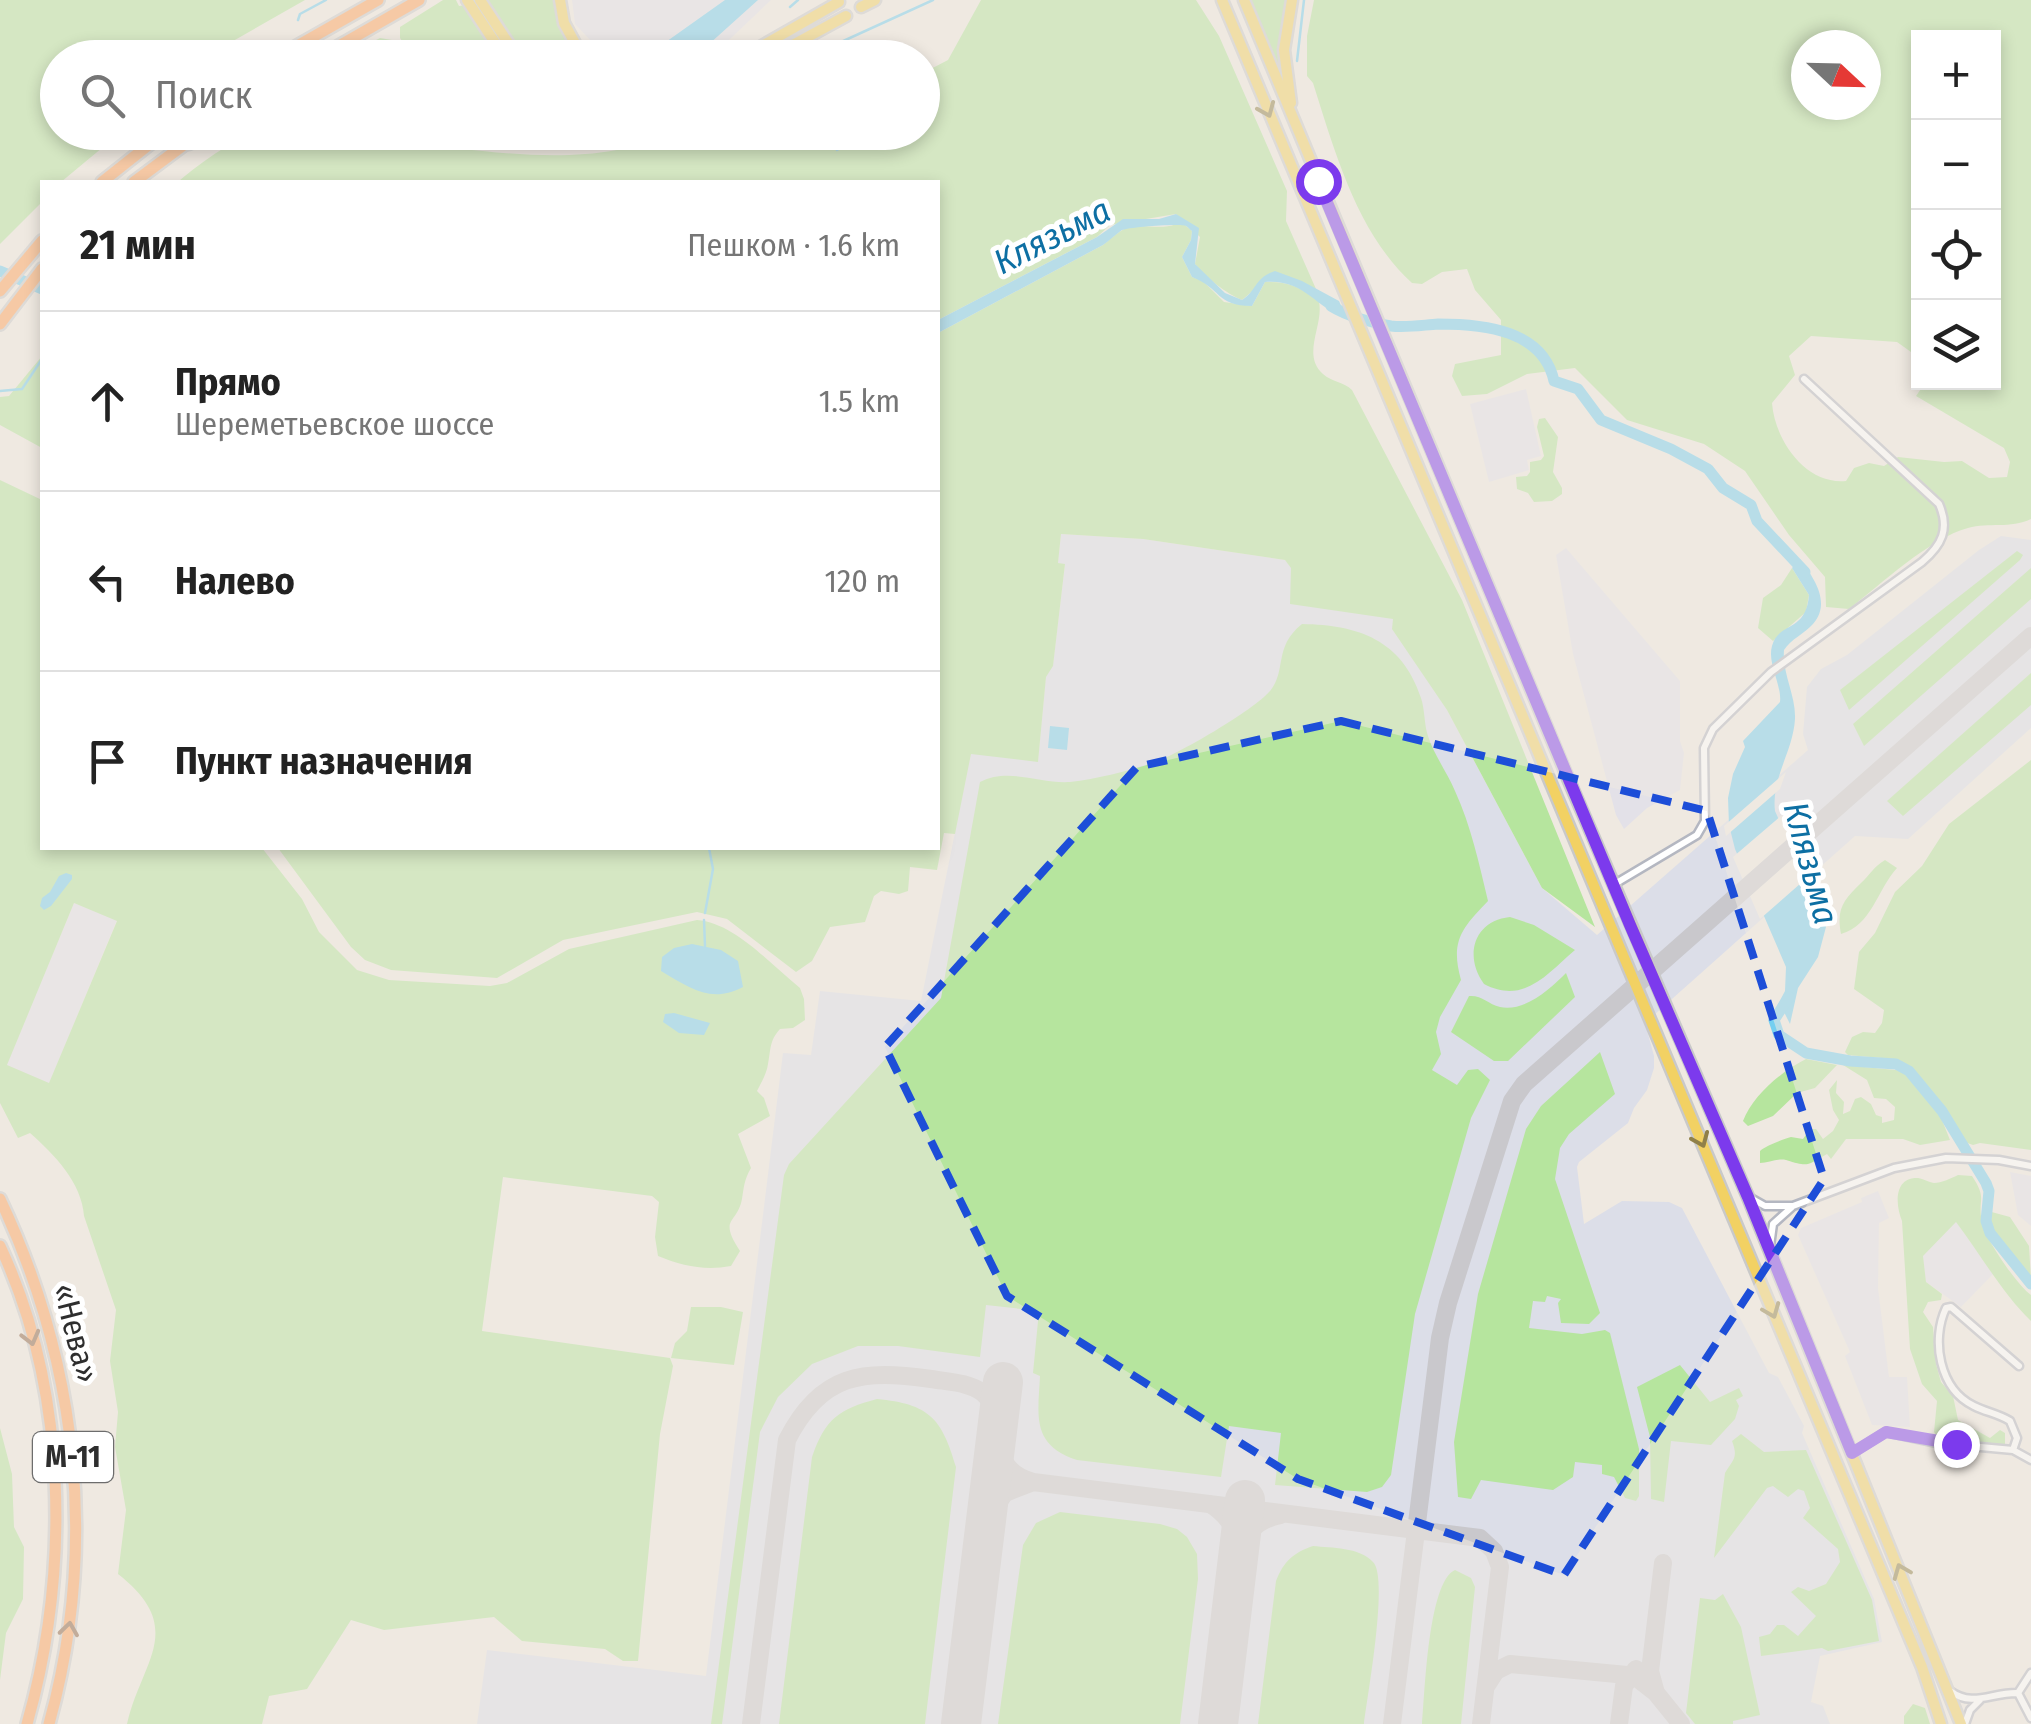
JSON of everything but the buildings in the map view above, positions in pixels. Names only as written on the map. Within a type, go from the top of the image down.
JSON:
[{"type":"highway","points":[[308,40],[378,0]]},
{"type":"highway","points":[[349,40],[419,0]]},
{"type":"highway","points":[[105,180],[142,150]]},
{"type":"highway","points":[[136,180],[174,150]]},
{"type":"highway","points":[[0,291],[40,243]]},
{"type":"highway","points":[[0,324],[40,273]]},
{"type":"highway","name":"«Нева»","points":[[0,1199],[33,1277],[60,1367],[77,1494],[74,1594],[49,1724]]},
{"type":"highway","name":"«Нева»","points":[[0,1246],[24,1311],[39,1369],[56,1492],[53,1591],[37,1690],[27,1724]]},
{"type":"main road","points":[[560,0],[564,22],[574,40]]},
{"type":"main road","points":[[861,7],[875,0]]},
{"type":"main road","points":[[1218,0],[1240,44],[1922,1667],[1941,1724]]},
{"type":"main road","points":[[1244,0],[1570,783],[1748,1197],[1963,1724]]},
{"type":"main road","points":[[1292,0],[1284,50],[1294,124]]},
{"type":"main road","points":[[472,1],[495,40]]},
{"type":"main road","points":[[472,1],[503,40]]},
{"type":"main road","points":[[772,40],[839,2]]},
{"type":"main road","points":[[802,40],[846,16]]},
{"type":"street","points":[[1613,884],[1696,835],[1705,822],[1704,748],[1713,729],[1772,672],[1922,562],[1940,544],[1944,525],[1939,504],[1804,378]]},
{"type":"street","points":[[1554,791],[1554,783],[1560,778],[1570,783]]},
{"type":"street","points":[[1748,1197],[1766,1206],[1792,1206],[1894,1168],[1946,1158],[2031,1166]]},
{"type":"street","points":[[1770,1250],[1773,1224],[1792,1206]]},
{"type":"street","points":[[2013,1450],[2016,1438],[2010,1421],[1971,1405],[1944,1377],[1940,1344],[1946,1308],[1951,1307],[2019,1366]]},
{"type":"street","points":[[1852,1453],[1886,1432],[2013,1450],[2031,1460]]},
{"type":"street","points":[[1922,1667],[1927,1673],[1934,1672],[1938,1662]]},
{"type":"street","points":[[2018,1693],[2031,1673]]},
{"type":"street","points":[[1950,1691],[1966,1700],[2018,1693]]},
{"type":"street","points":[[2018,1693],[2031,1718]]},
{"type":"street","points":[[1963,1724],[1981,1699]]},
{"type":"highlighted area","points":[[1341,721],[1707,811],[1824,1179],[1564,1575],[1298,1479],[1007,1296],[885,1047],[1137,767]]},
{"type":"shaded area","points":[[572,0],[771,0],[729,40],[590,40],[575,24]]},
{"type":"shaded area","points":[[1526,389],[1541,456],[1527,460],[1529,470],[1489,482],[1470,404]]},
{"type":"shaded area","points":[[1061,534],[1143,539],[1285,560],[1367,613],[1394,619],[1542,888],[1597,935],[1808,750],[1803,734],[1807,687],[1821,669],[1847,655],[2001,536],[2031,540],[2031,728],[1908,839],[1855,836],[1645,1023],[1654,1056],[1647,1090],[1628,1123],[1577,1167],[1584,1224],[1622,1201],[1669,1202],[1682,1208],[1769,1373],[1778,1377],[1804,1426],[1802,1433],[1874,1599],[1882,1642],[1820,1656],[1811,1702],[1823,1706],[1830,1724],[477,1724],[487,1650],[706,1676],[783,1053],[811,1055],[820,991],[921,1001],[971,753],[1038,761],[1046,676],[1053,665],[1065,565],[1058,563]]},
{"type":"shaded area","points":[[1566,548],[1680,681],[1680,741],[1684,753],[1680,790],[1647,808],[1624,829],[1616,815],[1573,654],[1556,555]]},
{"type":"shaded area","points":[[74,903],[117,920],[49,1084],[6,1066]]},
{"type":"shaded area","points":[[2010,1172],[2031,1176],[2031,1226],[2018,1215]]},
{"type":"shaded area","points":[[1878,1191],[1889,1218],[1879,1223],[1878,1288],[1889,1377],[1907,1377],[1910,1427],[1872,1425],[1845,1356],[1850,1352],[1798,1235],[1801,1228]]},
{"type":"shaded area","points":[[1956,1221],[1995,1272],[1961,1307],[1926,1282],[1922,1256]]},
{"type":"green space","points":[[0,0],[305,0],[235,40],[40,40],[40,150],[100,150],[63,180],[40,180],[40,204],[0,244]]},
{"type":"green space","points":[[443,0],[456,0],[459,6],[466,5],[489,40],[401,40],[400,27]]},
{"type":"green space","points":[[487,0],[556,0],[567,40],[514,40]]},
{"type":"green space","points":[[981,0],[1196,0],[1219,36],[1287,191],[1286,221],[1316,289],[1275,272],[1242,300],[1236,297],[1210,280],[1195,264],[1200,237],[1176,214],[1110,225],[1097,237],[940,319],[940,180],[181,180],[223,150],[472,150],[538,155],[611,150],[940,150],[940,64],[948,60]]},
{"type":"green space","points":[[1250,0],[1286,0],[1279,46],[1281,78]]},
{"type":"green space","points":[[1314,0],[2031,0],[2031,519],[1953,533],[1906,563],[1849,609],[1826,607],[1825,577],[1789,535],[1745,471],[1704,444],[1627,420],[1575,368],[1527,374],[1487,394],[1462,396],[1452,376],[1455,364],[1501,355],[1501,320],[1475,290],[1467,269],[1442,272],[1422,284],[1412,283],[1393,263],[1350,190],[1313,83],[1307,76],[1307,36]]},
{"type":"green space","points":[[1185,225],[1192,231],[1182,257],[1192,277],[1203,281],[1224,302],[1252,306],[1265,282],[1273,282],[1294,286],[1319,302],[1313,349],[1317,366],[1327,377],[1352,390],[1462,600],[1595,927],[1542,888],[1447,710],[1392,629],[1393,619],[1290,604],[1291,568],[1285,560],[1143,539],[1061,534],[1058,563],[1065,564],[1053,666],[1046,677],[1038,762],[971,754],[955,834],[944,833],[937,870],[910,867],[908,891],[881,891],[874,896],[865,922],[830,927],[812,961],[796,972],[727,919],[697,912],[563,940],[497,978],[391,970],[365,960],[351,947],[279,850],[940,850],[940,332],[1103,245],[1124,229]]},
{"type":"green space","points":[[40,358],[40,447],[0,425],[0,397],[9,396]]},
{"type":"green space","points":[[1545,418],[1558,437],[1553,472],[1562,494],[1552,501],[1534,502],[1528,493],[1517,489],[1516,477],[1527,476],[1530,462],[1544,456],[1537,427],[1539,419]]},
{"type":"green space","points":[[0,480],[40,499],[40,850],[264,850],[302,899],[319,932],[357,970],[389,980],[490,986],[507,983],[569,949],[697,920],[738,937],[800,988],[805,1020],[776,1033],[757,1091],[770,1116],[738,1134],[751,1168],[730,1226],[740,1251],[731,1266],[694,1267],[658,1256],[655,1237],[659,1202],[652,1196],[503,1177],[482,1331],[670,1358],[673,1366],[660,1434],[638,1661],[623,1661],[605,1649],[522,1641],[494,1617],[384,1630],[351,1620],[307,1689],[269,1696],[262,1724],[127,1724],[149,1663],[155,1629],[151,1612],[139,1594],[118,1574],[126,1510],[115,1447],[118,1412],[110,1361],[116,1310],[72,1181],[30,1133],[18,1138],[0,1103]],"holes":[[[74,903],[117,921],[49,1083],[7,1065]]]},
{"type":"green space","points":[[2017,551],[2023,555],[2020,560],[1849,710],[1840,690]]},
{"type":"green space","points":[[1792,568],[1809,595],[1806,612],[1773,641],[1758,628],[1763,598],[1781,585]]},
{"type":"green space","points":[[2031,568],[2031,599],[1864,746],[1853,724]]},
{"type":"green space","points":[[1302,624],[1342,628],[1376,640],[1390,649],[1413,678],[1431,743],[1466,818],[1488,901],[1471,919],[1458,945],[1461,980],[1440,1017],[1436,1032],[1441,1054],[1432,1070],[1457,1085],[1468,1070],[1478,1069],[1490,1080],[1471,1118],[1415,1314],[1391,1475],[1382,1487],[1367,1492],[1275,1485],[1281,1433],[1229,1426],[1221,1477],[1077,1460],[1062,1454],[1040,1427],[1040,1376],[1033,1373],[1039,1311],[986,1305],[980,1357],[898,1346],[858,1346],[812,1364],[778,1397],[760,1432],[722,1724],[711,1724],[784,1175],[789,1164],[941,998],[980,782],[1013,776],[1070,782],[1123,772],[1164,758],[1232,720],[1270,691],[1287,641]]},
{"type":"green space","points":[[2031,673],[2031,705],[1903,816],[1887,801]]},
{"type":"green space","points":[[2031,760],[2031,1150],[1973,1145],[1959,1140],[1946,1115],[1903,1065],[1845,1052],[1852,1037],[1863,1032],[1875,1033],[1882,1023],[1884,1010],[1854,989],[1859,952],[1875,933],[1895,892],[1922,866],[1949,824]]},
{"type":"green space","points":[[1885,860],[1897,868],[1867,915],[1841,934],[1840,917],[1846,900]]},
{"type":"green space","points":[[1510,917],[1534,925],[1575,950],[1534,984],[1511,991],[1484,984],[1474,963],[1480,933],[1497,920]]},
{"type":"green space","points":[[1566,973],[1575,997],[1508,1061],[1494,1061],[1451,1032],[1469,996],[1500,1007],[1519,1006],[1545,992]]},
{"type":"green space","points":[[1600,1052],[1615,1094],[1569,1134],[1560,1148],[1555,1179],[1600,1313],[1589,1324],[1561,1323],[1561,1299],[1547,1296],[1545,1302],[1533,1301],[1529,1328],[1610,1333],[1639,1449],[1639,1496],[1636,1501],[1625,1498],[1614,1477],[1602,1474],[1602,1465],[1575,1462],[1573,1477],[1553,1490],[1481,1480],[1471,1499],[1458,1497],[1454,1442],[1478,1294],[1526,1129],[1541,1106]]},
{"type":"green space","points":[[1806,1059],[1837,1065],[1815,1088],[1797,1093],[1773,1116],[1748,1126],[1743,1121],[1761,1093]]},
{"type":"green space","points":[[1843,1065],[1906,1071],[1940,1115],[1950,1140],[1920,1145],[1903,1139],[1846,1139],[1831,1159],[1827,1154],[1807,1164],[1783,1160],[1760,1163],[1760,1151],[1775,1143],[1791,1137],[1803,1139],[1810,1129],[1816,1129],[1823,1139],[1833,1131],[1839,1120],[1829,1090],[1837,1080],[1836,1093],[1844,1102],[1843,1114],[1861,1097],[1882,1117],[1882,1123],[1894,1120],[1895,1107],[1886,1099],[1874,1098],[1867,1080]]},
{"type":"green space","points":[[1958,1175],[1972,1176],[1977,1184],[1984,1230],[2003,1262],[2031,1295],[2031,1321],[1956,1222],[1923,1256],[1926,1282],[1942,1294],[1941,1300],[1928,1302],[1923,1312],[1933,1327],[1936,1364],[1941,1382],[1953,1396],[1958,1420],[1990,1438],[2000,1430],[2005,1433],[2005,1444],[1999,1447],[1938,1437],[1934,1432],[1937,1401],[1922,1384],[1910,1349],[1898,1193],[1910,1179],[1937,1183]]},
{"type":"green space","points":[[1988,1211],[2010,1217],[2029,1246],[2031,1279],[1998,1238]]},
{"type":"green space","points":[[691,1307],[743,1312],[734,1365],[671,1358],[675,1343],[687,1331]]},
{"type":"green space","points":[[1680,1365],[1710,1402],[1739,1388],[1743,1396],[1736,1400],[1739,1406],[1735,1419],[1711,1445],[1671,1441],[1664,1502],[1651,1499],[1650,1437],[1637,1387]]},
{"type":"green space","points":[[877,1399],[909,1405],[931,1416],[945,1436],[956,1467],[925,1724],[779,1724],[812,1457],[822,1433],[835,1418]]},
{"type":"green space","points":[[0,1428],[12,1474],[14,1527],[24,1547],[23,1599],[6,1633],[0,1680]]},
{"type":"green space","points":[[1741,1434],[1764,1452],[1806,1450],[1872,1600],[1879,1641],[1828,1651],[1822,1648],[1761,1656],[1759,1637],[1770,1634],[1777,1625],[1784,1625],[1798,1636],[1816,1616],[1791,1592],[1798,1587],[1809,1591],[1826,1584],[1840,1562],[1838,1549],[1803,1518],[1810,1508],[1804,1491],[1798,1489],[1788,1497],[1773,1486],[1767,1488],[1714,1558],[1725,1473],[1735,1456],[1732,1441]]},
{"type":"green space","points":[[1060,1512],[1177,1529],[1197,1554],[1198,1579],[1180,1724],[998,1724],[1023,1545],[1036,1523]]},
{"type":"green space","points":[[1313,1546],[1360,1553],[1373,1562],[1377,1572],[1378,1613],[1364,1724],[1258,1724],[1276,1581],[1290,1559]]},
{"type":"green space","points":[[1455,1570],[1471,1578],[1475,1587],[1461,1724],[1422,1724],[1433,1616],[1446,1579]]},
{"type":"green space","points":[[1723,1594],[1741,1627],[1760,1715],[1733,1724],[1695,1724],[1686,1713],[1700,1598],[1715,1600]]},
{"type":"green space","points":[[1913,1704],[1925,1708],[1930,1724],[1904,1724],[1904,1716]]},
{"type":"water","points":[[725,0],[758,0],[714,40],[669,40]]},
{"type":"water","points":[[1176,214],[1199,228],[1195,264],[1225,293],[1242,300],[1263,277],[1275,271],[1339,301],[1347,319],[1300,289],[1279,282],[1265,282],[1252,306],[1225,300],[1192,277],[1182,257],[1192,231],[1186,226],[1165,225],[1122,230],[1103,245],[940,332],[940,319],[1097,237],[1123,219],[1159,219]]},
{"type":"water","points":[[1800,559],[1818,590],[1821,607],[1813,624],[1784,650],[1795,719],[1776,787],[1775,811],[1826,927],[1818,957],[1798,988],[1790,1024],[1777,1006],[1785,991],[1786,967],[1735,849],[1728,798],[1745,747],[1743,741],[1780,702],[1771,653],[1775,638],[1798,621],[1807,607],[1809,595],[1792,568]]},
{"type":"water","points":[[1050,726],[1069,728],[1067,750],[1048,748]]},
{"type":"water","points":[[66,873],[72,879],[44,910],[40,906],[42,898]]},
{"type":"water","points":[[692,944],[721,950],[738,961],[743,987],[711,994],[661,971],[662,957],[674,948]]},
{"type":"water","points":[[665,1014],[710,1023],[704,1035],[679,1033],[663,1022]]},
{"type":"pier","points":[[1786,772],[1780,789],[1726,836],[1724,826]]},
{"type":"pier","points":[[1782,815],[1809,876],[1760,919],[1733,857]]},
{"type":"waterway","points":[[298,20],[300,14],[326,0]]},
{"type":"waterway","points":[[790,7],[798,0]]},
{"type":"waterway","points":[[845,40],[933,0]]},
{"type":"waterway","points":[[1297,61],[1304,0]]},
{"type":"waterway","name":"Клязьма","points":[[0,271],[40,288]]},
{"type":"waterway","name":"Клязьма","points":[[1331,306],[1384,325],[1474,326],[1509,333],[1525,341],[1548,364],[1554,381],[1578,389],[1601,420],[1708,469],[1723,488],[1751,505],[1757,521],[1805,572]]},
{"type":"waterway","points":[[0,391],[22,389],[40,362]]},
{"type":"waterway","points":[[705,913],[713,869],[709,850]]},
{"type":"waterway","points":[[704,920],[705,946]]},
{"type":"waterway","name":"Клязьма","points":[[1789,997],[1774,1020],[1779,1035],[1806,1053],[1896,1064],[1909,1071],[1942,1111],[1986,1183],[1986,1221],[1990,1233],[2031,1284]]},
{"type":"taxiway","points":[[1392,1724],[1440,1338],[1512,1101],[1524,1084],[2031,636]]},
{"type":"taxiway","points":[[751,1724],[787,1440],[814,1401],[846,1381],[865,1376],[907,1376],[971,1387],[992,1404],[1007,1465],[1033,1482]]},
{"type":"taxiway","points":[[987,1517],[1005,1493],[1033,1482],[1480,1538],[1494,1551],[1500,1567],[1481,1724]]},
{"type":"taxiway","points":[[1210,1504],[1233,1527],[1238,1559],[1252,1530],[1264,1520],[1281,1515]]},
{"type":"taxiway","points":[[1656,1693],[1650,1671],[1663,1563]]},
{"type":"taxiway","points":[[1487,1685],[1496,1671],[1510,1664],[1627,1675],[1656,1693],[1681,1724]]},
{"type":"taxiway","points":[[1619,1724],[1624,1686],[1636,1669]]},
{"type":"runway","points":[[961,1724],[1003,1382]]},
{"type":"runway","points":[[1218,1724],[1245,1500]]},
{"type":"route","points":[[1318,181],[1748,1197],[1852,1453],[1886,1432],[1956,1444]]}]
